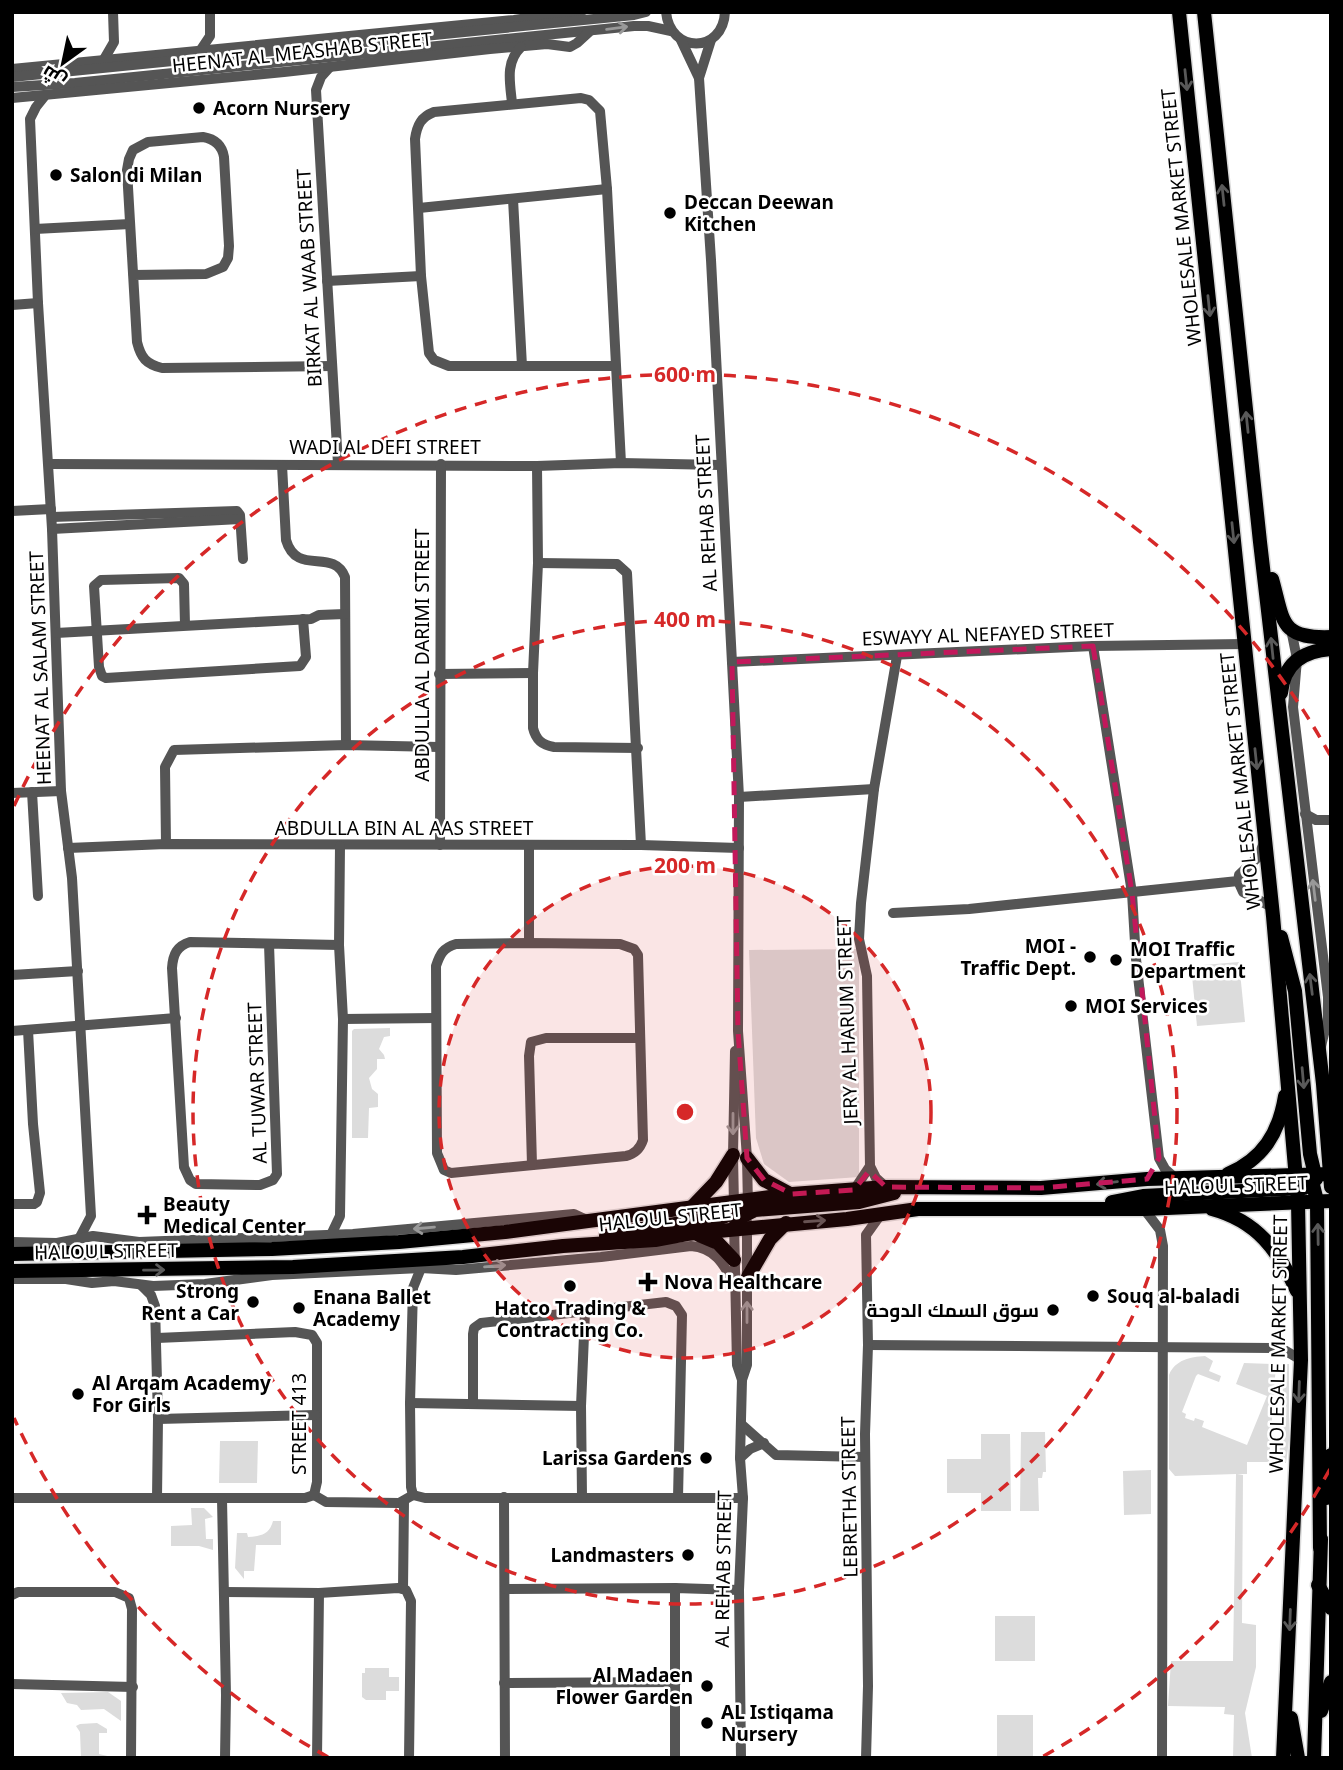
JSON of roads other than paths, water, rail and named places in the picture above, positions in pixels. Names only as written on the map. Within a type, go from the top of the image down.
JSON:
[{"type":"main road","name":"WHOLESALE MARKET STREET","points":[[1179,12],[1273,911],[1298,1195],[1301,1360],[1283,1758]]},
{"type":"main road","points":[[1204,12],[1331,1174]]},
{"type":"main road","points":[[1260,542],[1278,608],[1291,629],[1302,636],[1331,637]]},
{"type":"main road","points":[[1280,716],[1284,678],[1297,659],[1312,652],[1331,649]]},
{"type":"main road","points":[[1273,911],[1295,991],[1310,1154],[1322,1189],[1320,1548],[1314,1758]]},
{"type":"main road","points":[[1224,1176],[1251,1161],[1267,1147],[1279,1121],[1287,1078]]},
{"type":"main road","points":[[1323,1084],[1331,1101]]},
{"type":"main road","points":[[691,1208],[740,1157],[764,1180],[792,1194]]},
{"type":"main road","points":[[1296,1173],[1322,1189]]},
{"type":"main road","name":"HALOUL STREET","points":[[12,1254],[272,1249],[454,1238],[691,1208],[741,1207],[792,1194],[886,1187],[1041,1188],[1174,1177],[1296,1173]]},
{"type":"main road","name":"HALOUL STREET","points":[[12,1271],[213,1269],[463,1257],[654,1240],[687,1234],[847,1219],[918,1209],[1144,1209],[1201,1205],[1298,1195],[1322,1189],[1331,1174]]},
{"type":"main road","points":[[563,1246],[741,1207],[859,1202],[919,1187]]},
{"type":"main road","points":[[1079,1209],[1143,1196],[1298,1195]]},
{"type":"main road","points":[[1201,1205],[1238,1218],[1264,1237],[1287,1268],[1300,1296]]},
{"type":"main road","points":[[741,1207],[741,1228]]},
{"type":"main road","points":[[742,1281],[770,1239],[786,1223]]},
{"type":"main road","points":[[687,1234],[712,1239],[734,1260]]},
{"type":"main road","points":[[248,1239],[272,1249]]},
{"type":"main road","points":[[643,1251],[654,1240]]},
{"type":"main road","points":[[438,1268],[463,1257]]},
{"type":"main road","points":[[195,1283],[213,1269]]},
{"type":"main road","points":[[92,1271],[114,1281]]},
{"type":"main road","points":[[1320,1548],[1331,1455]]},
{"type":"main road","points":[[1318,1585],[1331,1608]]},
{"type":"main road","points":[[1314,1758],[1321,1709],[1331,1682]]},
{"type":"main road","points":[[1287,1696],[1298,1758]]},
{"type":"street","points":[[103,61],[114,42],[113,12]]},
{"type":"street","points":[[200,51],[208,41],[211,30],[210,12]]},
{"type":"street","points":[[484,22],[492,12]]},
{"type":"street","points":[[503,12],[514,20]]},
{"type":"street","name":"HEENAT AL MEASHAB STREET","points":[[13,95],[75,83],[266,64],[588,26],[646,12]]},
{"type":"street","points":[[666,12],[671,31],[681,40],[696,44],[711,40]]},
{"type":"street","name":"AL REHAB STREET","points":[[725,12],[723,24],[711,40],[699,78],[739,797],[738,1031],[741,1207]]},
{"type":"street","name":"HEENAT AL MEASHAB STREET","points":[[12,69],[563,13],[588,26]]},
{"type":"street","name":"HEENAT AL MEASHAB STREET","points":[[13,95],[49,96],[547,44],[570,47],[578,43],[588,26]]},
{"type":"street","name":"HEENAT AL MEASHAB STREET","points":[[12,77],[588,26],[648,26],[671,31]]},
{"type":"street","points":[[211,30],[218,41],[229,48]]},
{"type":"street","name":"AL REHAB STREET","points":[[681,40],[699,78]]},
{"type":"street","points":[[114,42],[131,58]]},
{"type":"street","points":[[512,103],[509,69],[513,57],[521,47]]},
{"type":"street","points":[[491,49],[509,69]]},
{"type":"street","points":[[158,64],[183,52]]},
{"type":"street","points":[[266,64],[284,72]]},
{"type":"street","points":[[316,90],[321,77],[330,67]]},
{"type":"street","points":[[297,71],[309,78],[316,90]]},
{"type":"street","points":[[30,119],[36,107],[49,96],[75,83]]},
{"type":"street","name":"BIRKAT AL WAAB STREET","points":[[316,90],[338,464]]},
{"type":"street","points":[[13,95],[30,119]]},
{"type":"street","points":[[615,366],[449,366],[434,360],[426,344],[415,138],[420,122],[426,116],[434,112],[581,98],[596,105],[603,120],[621,463]]},
{"type":"street","name":"HEENAT AL SALAM STREET","points":[[30,119],[38,303],[52,518],[61,791],[78,971],[90,1216],[80,1237]]},
{"type":"street","points":[[133,275],[216,272],[223,267],[228,258],[229,246],[224,157],[217,142],[202,137],[148,142],[134,150],[127,170],[136,342],[144,361],[162,368],[332,366]]},
{"type":"street","points":[[419,208],[607,189]]},
{"type":"street","points":[[513,199],[522,366]]},
{"type":"street","points":[[35,229],[130,224]]},
{"type":"street","points":[[327,281],[421,276]]},
{"type":"street","points":[[12,305],[38,303]]},
{"type":"street","name":"WADI AL DEFI STREET","points":[[49,464],[720,465]]},
{"type":"street","name":"ABDULLA AL DARIMI STREET","points":[[440,845],[441,464]]},
{"type":"street","points":[[282,465],[288,547],[300,559],[329,562],[342,570],[345,577],[346,745]]},
{"type":"street","points":[[537,466],[538,564],[533,727],[539,742],[554,747],[638,748]]},
{"type":"street","points":[[12,510],[52,518],[239,515],[243,559]]},
{"type":"street","points":[[538,564],[617,565],[627,573],[642,845]]},
{"type":"street","points":[[185,625],[184,584],[179,578],[101,580],[96,583],[94,590],[100,672],[106,678],[300,666],[306,657],[307,619]]},
{"type":"street","points":[[56,633],[307,619],[318,615],[345,618]]},
{"type":"street","points":[[1291,629],[1297,659],[1293,708],[1328,997],[1328,1018],[1319,1054]]},
{"type":"street","name":"ESWAYY AL NEFAYED STREET","points":[[732,662],[1093,646],[1244,645]]},
{"type":"street","points":[[1093,646],[1132,892],[1136,959],[1159,1158],[1165,1169],[1174,1177]]},
{"type":"street","name":"JERY AL HARUM STREET","points":[[870,1166],[867,976],[859,939],[863,867],[897,656]]},
{"type":"street","points":[[439,674],[533,673]]},
{"type":"street","points":[[166,844],[165,766],[174,750],[346,745],[439,747]]},
{"type":"street","points":[[739,797],[874,789]]},
{"type":"street","points":[[12,793],[61,791]]},
{"type":"street","points":[[32,792],[38,896]]},
{"type":"street","points":[[1305,814],[1326,820]]},
{"type":"street","points":[[1307,833],[1326,820]]},
{"type":"street","points":[[1265,841],[1258,857],[1239,876],[1238,881],[1243,892],[1273,911]]},
{"type":"street","name":"ABDULLA BIN AL AAS STREET","points":[[68,848],[166,844],[642,845],[739,848]]},
{"type":"street","points":[[331,1235],[340,1216],[343,1020],[340,846]]},
{"type":"street","points":[[529,846],[529,943]]},
{"type":"street","points":[[893,913],[969,909],[1238,881]]},
{"type":"street","name":"AL TUWAR STREET","points":[[269,944],[277,1174],[268,1183],[203,1185],[190,1180],[186,1175],[173,958],[182,945],[190,942],[340,945]]},
{"type":"street","points":[[529,943],[620,944],[635,949],[640,961],[643,1140],[637,1151],[626,1156],[460,1174],[444,1170],[437,1153],[436,966],[442,951],[456,944],[529,943]]},
{"type":"street","points":[[12,975],[78,971]]},
{"type":"street","points":[[12,1031],[176,1018]]},
{"type":"street","points":[[343,1020],[436,1018]]},
{"type":"street","points":[[12,1204],[33,1204],[40,1194],[28,1030]]},
{"type":"street","points":[[532,1165],[529,1056],[531,1042],[546,1038],[640,1038]]},
{"type":"street","points":[[1147,1179],[1159,1158]]},
{"type":"street","points":[[854,1190],[870,1166],[876,1178],[886,1187]]},
{"type":"street","points":[[1144,1209],[1160,1230],[1163,1257],[1162,1758]]},
{"type":"street","name":"HALOUL STREET","points":[[12,1242],[57,1243],[80,1237],[107,1237],[139,1242],[353,1234],[574,1214],[589,1221]]},
{"type":"street","points":[[847,1219],[862,1228],[866,1235],[881,1214]]},
{"type":"street","points":[[90,1216],[107,1237]]},
{"type":"street","points":[[340,1216],[353,1234]]},
{"type":"street","name":"AL REHAB STREET","points":[[741,1228],[734,1260],[742,1281]]},
{"type":"street","name":"AL REHAB STREET","points":[[741,1228],[747,1365],[742,1380],[740,1458],[743,1499],[739,1591],[741,1758]]},
{"type":"street","name":"LEBRETHA STREET","points":[[866,1235],[866,1758]]},
{"type":"street","name":"HALOUL STREET","points":[[12,1279],[66,1279],[92,1283],[114,1281],[165,1285],[272,1275],[480,1268],[601,1258],[678,1247],[701,1247],[717,1256],[742,1281]]},
{"type":"street","points":[[403,1589],[411,1487],[413,1288],[421,1268]]},
{"type":"street","points":[[400,1270],[413,1288]]},
{"type":"street","points":[[141,1285],[151,1295],[155,1306],[157,1498]]},
{"type":"street","points":[[155,1306],[165,1285]]},
{"type":"street","points":[[473,1404],[472,1340],[474,1328],[478,1324],[494,1320],[666,1302],[676,1306],[680,1312],[678,1498]]},
{"type":"street","points":[[582,1497],[581,1406],[585,1312]]},
{"type":"street","name":"STREET 413","points":[[12,1498],[305,1499],[314,1495],[317,1482],[317,1343],[308,1333],[156,1338]]},
{"type":"street","points":[[868,1345],[1281,1348],[1301,1360]]},
{"type":"street","points":[[410,1403],[581,1406]]},
{"type":"street","points":[[158,1419],[316,1415]]},
{"type":"street","points":[[741,1424],[776,1455],[865,1457]]},
{"type":"street","points":[[740,1458],[750,1449],[764,1443]]},
{"type":"street","points":[[314,1495],[326,1502],[504,1497],[743,1499]]},
{"type":"street","points":[[504,1497],[505,1758]]},
{"type":"street","points":[[222,1499],[225,1758]]},
{"type":"street","points":[[505,1589],[676,1588],[739,1591]]},
{"type":"street","points":[[675,1758],[676,1588]]},
{"type":"street","points":[[224,1592],[319,1593],[403,1589],[411,1601],[409,1758]]},
{"type":"street","points":[[12,1595],[18,1592],[115,1592],[126,1595],[132,1602],[131,1758]]},
{"type":"street","points":[[317,1758],[319,1593]]},
{"type":"street","points":[[504,1683],[676,1682]]},
{"type":"street","points":[[12,1684],[133,1687]]},
{"type":"place","name":"Acorn Nursery","points":[[199,108]]},
{"type":"place","name":"Salon di Milan","points":[[56,175]]},
{"type":"place","name":"Deccan Deewan Kitchen","points":[[670,213]]},
{"type":"place","name":"MOI - Traffic Dept.","points":[[1090,957]]},
{"type":"place","name":"MOI Traffic Department","points":[[1116,960]]},
{"type":"place","name":"MOI Services","points":[[1071,1006]]},
{"type":"place","name":"Beauty Medical Center","points":[[147,1215]]},
{"type":"place","name":"Nova Healthcare","points":[[648,1282]]},
{"type":"place","name":"Hatco Trading & Contracting Co.","points":[[570,1286]]},
{"type":"place","name":"Souq al-baladi","points":[[1093,1296]]},
{"type":"place","name":"Strong Rent a Car","points":[[253,1302]]},
{"type":"place","name":"Enana Ballet Academy","points":[[299,1308]]},
{"type":"place","name":"سوق السمك الدوحة","points":[[1053,1310]]},
{"type":"place","name":"Al Arqam Academy For Girls","points":[[78,1394]]},
{"type":"place","name":"Larissa Gardens","points":[[706,1458]]},
{"type":"place","name":"Landmasters","points":[[688,1555]]},
{"type":"place","name":"Al Madaen Flower Garden","points":[[707,1686]]},
{"type":"place","name":"AL Istiqama Nursery","points":[[707,1723]]}]
